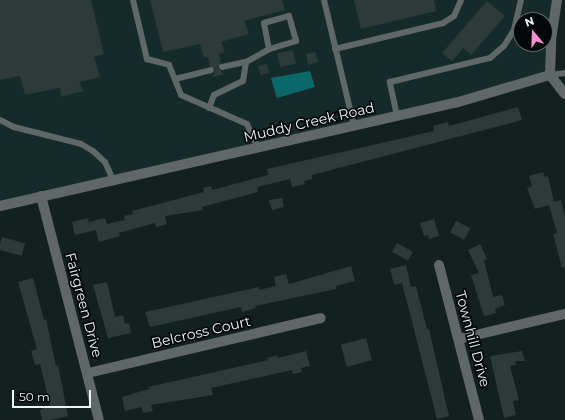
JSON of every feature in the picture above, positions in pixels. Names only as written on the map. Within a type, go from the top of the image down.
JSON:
[{"type":"street","points":[[556,1],[551,40],[550,75],[565,94]]},
{"type":"street","name":"Muddy Creek Road","points":[[0,206],[455,103],[550,75]]},
{"type":"street","name":"Fairgreen Drive","points":[[41,196],[99,420]]},
{"type":"street","name":"Townhill Drive","points":[[439,265],[480,420]]},
{"type":"street","points":[[459,339],[565,314]]},
{"type":"street","name":"Belcross Court","points":[[88,373],[321,318]]},
{"type":"lane","points":[[133,0],[147,59],[169,65],[181,95],[247,124],[258,148]]},
{"type":"lane","points":[[324,0],[354,126]]},
{"type":"lane","points":[[335,49],[443,23],[454,16],[461,0]]},
{"type":"lane","points":[[397,116],[390,82],[490,58],[504,46],[514,30],[521,0]]},
{"type":"lane","points":[[222,67],[246,62],[269,49],[296,41],[289,16],[264,23],[269,49]]},
{"type":"lane","points":[[209,108],[214,95],[243,81],[246,62]]},
{"type":"lane","points":[[175,79],[211,70]]},
{"type":"lane","points":[[550,75],[565,72]]},
{"type":"lane","points":[[0,120],[14,127],[81,144],[93,151],[105,162],[113,180]]},
{"type":"shaded area","points":[[0,0],[553,0],[553,12],[513,12],[513,52],[551,52],[550,75],[517,86],[0,206]]},
{"type":"water","points":[[310,71],[315,87],[277,98],[271,78]]},
{"type":"building","points":[[0,0],[91,0],[104,54],[94,57],[100,77],[79,82],[83,91],[61,97],[60,88],[25,95],[20,76],[0,80]]},
{"type":"building","points":[[150,0],[282,0],[285,10],[244,21],[249,34],[221,42],[225,52],[219,54],[221,63],[218,68],[224,74],[213,77],[215,69],[210,66],[208,57],[204,58],[200,44],[163,52]]},
{"type":"building","points":[[354,0],[434,0],[436,11],[361,29]]},
{"type":"building","points":[[487,1],[505,16],[471,55],[463,48],[452,61],[442,53]]},
{"type":"building","points":[[293,50],[296,64],[280,67],[277,53]]},
{"type":"building","points":[[315,52],[318,62],[308,65],[306,54]]},
{"type":"building","points":[[267,64],[269,73],[260,75],[258,66]]},
{"type":"building","points":[[518,107],[522,120],[312,175],[312,179],[304,181],[305,184],[292,187],[290,179],[257,187],[258,192],[202,207],[203,210],[165,216],[167,224],[156,227],[155,223],[119,233],[120,236],[99,242],[96,230],[75,235],[72,222],[88,218],[89,222],[105,218],[107,224],[125,220],[124,216],[133,214],[132,211],[204,192],[203,188],[211,186],[212,190],[268,175],[267,169],[434,131],[433,126],[448,122],[449,126]]},
{"type":"building","points":[[543,172],[545,177],[548,176],[554,202],[561,200],[565,216],[565,267],[562,268],[553,234],[557,233],[549,205],[535,209],[527,188],[532,186],[529,176]]},
{"type":"building","points":[[282,198],[284,207],[272,210],[269,200]]},
{"type":"building","points":[[434,219],[439,236],[429,239],[428,235],[424,236],[420,223]]},
{"type":"building","points":[[456,221],[470,228],[464,240],[450,233]]},
{"type":"building","points":[[2,237],[25,243],[22,256],[0,250]]},
{"type":"building","points":[[397,243],[413,252],[408,260],[392,252]]},
{"type":"building","points":[[480,244],[487,259],[484,260],[493,297],[502,295],[505,305],[495,309],[496,313],[484,316],[471,275],[479,273],[468,250]]},
{"type":"building","points":[[406,265],[411,287],[416,286],[427,329],[429,329],[449,416],[437,419],[402,283],[394,285],[390,269]]},
{"type":"building","points":[[351,266],[355,281],[336,286],[336,289],[255,306],[256,308],[242,312],[241,307],[150,327],[145,312],[259,287],[259,290],[276,286],[274,277],[286,274],[289,284]]},
{"type":"building","points":[[33,278],[44,320],[46,319],[56,366],[58,365],[68,416],[50,420],[42,420],[40,410],[50,405],[40,364],[35,365],[31,351],[37,349],[18,282]]},
{"type":"building","points":[[107,282],[115,317],[123,315],[125,324],[129,323],[131,333],[108,338],[93,285]]},
{"type":"building","points":[[366,338],[372,360],[347,367],[341,345]]},
{"type":"building","points":[[306,351],[310,366],[301,368],[302,372],[293,374],[292,370],[211,388],[213,395],[151,405],[153,411],[143,413],[142,407],[125,411],[122,397],[149,389],[148,387],[268,360],[267,358],[277,355],[278,358]]},
{"type":"building","points":[[522,351],[525,361],[515,361],[516,365],[510,366],[519,400],[513,401],[516,415],[504,418],[490,356]]}]
